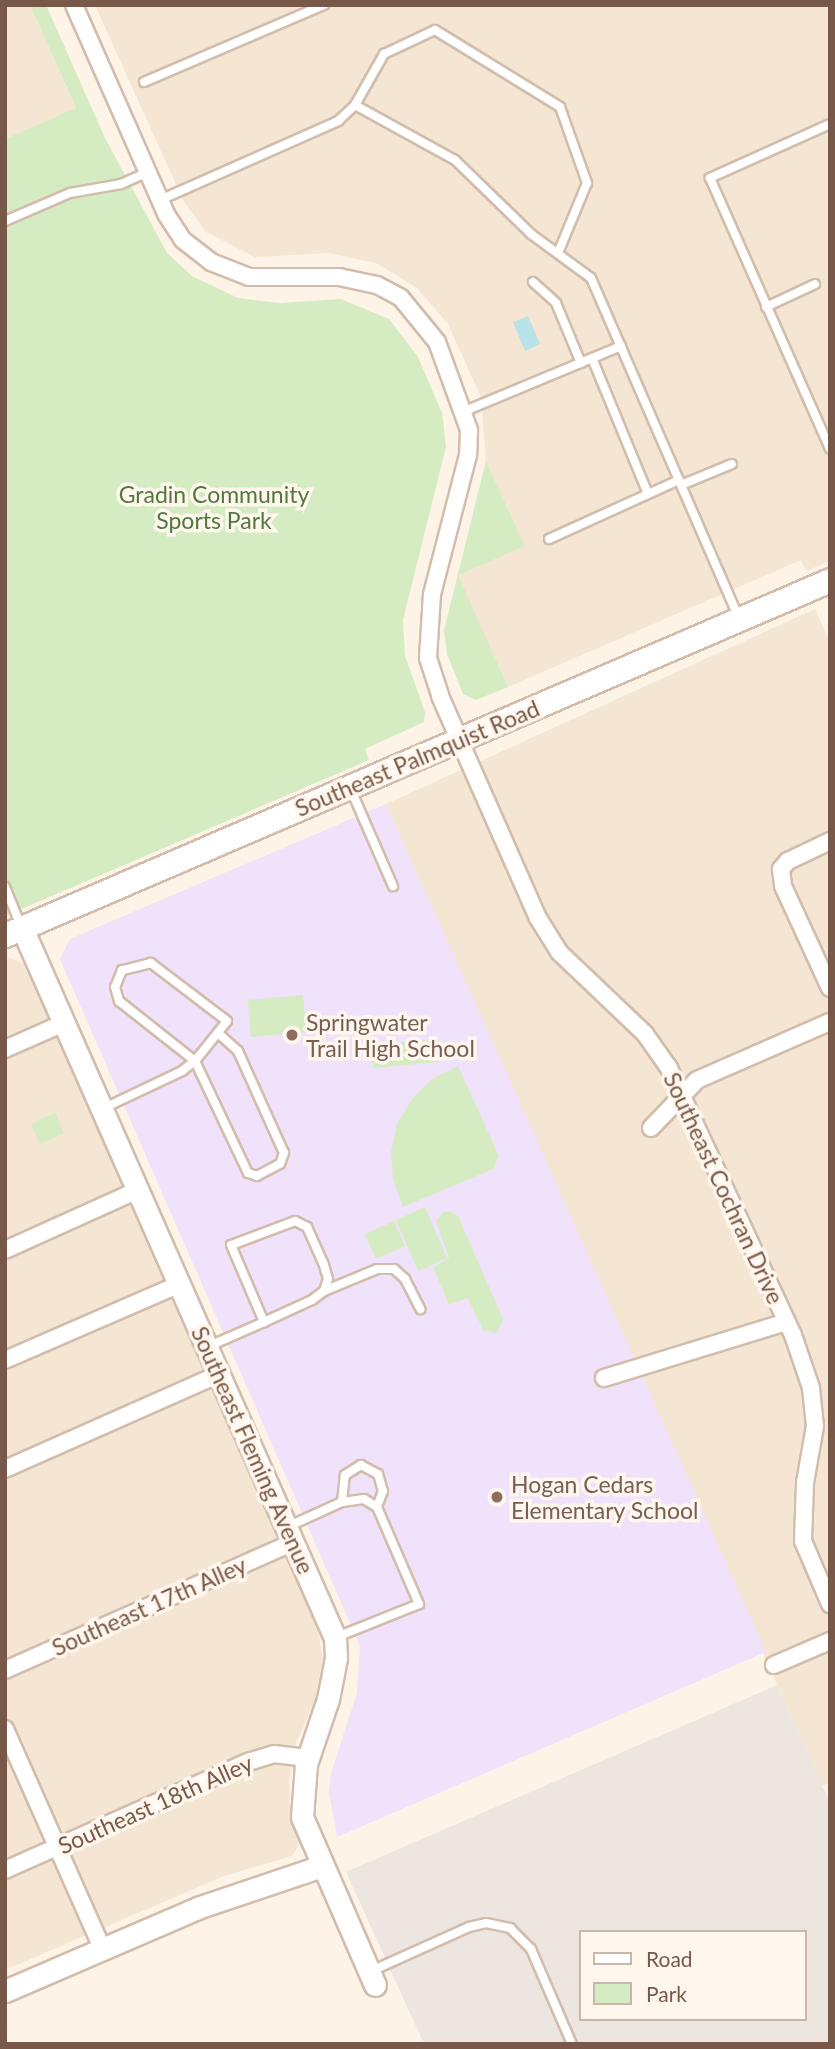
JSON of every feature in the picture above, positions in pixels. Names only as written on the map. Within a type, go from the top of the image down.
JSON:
[{"type":"main road","name":"Southeast Palmquist Road","points":[[14,932],[739,619],[828,586]]},
{"type":"street","name":"Southeast Cochran Drive","points":[[74,5],[160,200],[183,240],[211,262],[249,277],[339,277],[377,285],[401,298],[437,342],[465,411],[468,454],[427,627],[428,657],[459,739],[538,918],[559,952],[645,1034],[684,1095],[807,1370],[815,1426],[805,1483],[803,1541],[830,1604]]},
{"type":"street","points":[[830,841],[788,861],[781,870],[783,886],[830,988]]},
{"type":"street","name":"Southeast Fleming Avenue","points":[[14,932],[64,1023],[335,1638],[336,1658],[328,1699],[307,1758],[300,1795],[302,1817],[372,1978]]},
{"type":"street","points":[[650,1128],[697,1080],[830,1021]]},
{"type":"street","points":[[5,1049],[64,1023]]},
{"type":"street","points":[[5,1250],[138,1190]]},
{"type":"street","points":[[5,1360],[180,1284]]},
{"type":"street","points":[[604,1378],[786,1322]]},
{"type":"street","points":[[5,1469],[219,1374]]},
{"type":"street","name":"Southeast 17th Alley","points":[[5,1670],[290,1534]]},
{"type":"street","points":[[774,1665],[830,1641]]},
{"type":"street","points":[[5,1730],[102,1948]]},
{"type":"street","name":"Southeast 18th Alley","points":[[5,1870],[260,1758],[279,1754],[307,1758]]},
{"type":"street","points":[[5,1991],[200,1907],[322,1866]]},
{"type":"lane","points":[[144,82],[305,9],[324,5]]},
{"type":"lane","points":[[160,200],[338,121],[355,105],[384,54],[435,30],[561,107],[587,183],[558,253]]},
{"type":"lane","points":[[355,105],[455,160],[531,234],[592,278],[739,619]]},
{"type":"lane","points":[[830,124],[710,178],[830,449]]},
{"type":"lane","points":[[5,221],[70,193],[121,184],[148,172]]},
{"type":"lane","points":[[533,282],[556,303],[581,363]]},
{"type":"lane","points":[[766,306],[815,284]]},
{"type":"lane","points":[[465,411],[621,346]]},
{"type":"lane","points":[[592,358],[648,494]]},
{"type":"lane","points":[[549,539],[648,494],[732,464]]},
{"type":"lane","points":[[349,787],[393,886]]},
{"type":"lane","points":[[5,887],[14,932]]},
{"type":"lane","points":[[102,1109],[195,1061],[226,1021],[151,963],[122,970],[115,987],[119,1001],[195,1061],[248,1173],[257,1175],[280,1164],[284,1153],[238,1051],[218,1033]]},
{"type":"lane","points":[[264,1321],[231,1245],[295,1221],[307,1227],[324,1265],[328,1279],[324,1291]]},
{"type":"lane","points":[[208,1347],[324,1291],[377,1269],[394,1269],[405,1279],[420,1309]]},
{"type":"lane","points":[[342,1502],[345,1475],[361,1465],[378,1474],[383,1491],[377,1507]]},
{"type":"lane","points":[[290,1534],[342,1502],[363,1499],[377,1507],[419,1604],[335,1638]]},
{"type":"lane","points":[[372,1978],[469,1927],[486,1923],[510,1928],[531,1949],[572,2044]]},
{"type":"shaded area","points":[[5,5],[30,5],[76,109],[5,139]]},
{"type":"shaded area","points":[[95,5],[830,5],[830,561],[806,571],[801,560],[508,687],[457,574],[525,546],[486,461],[481,397],[448,324],[416,287],[376,263],[328,253],[255,257],[206,232],[183,200]]},
{"type":"shaded area","points":[[815,609],[830,642],[830,1782],[822,1786],[386,804]]},
{"type":"shaded area","points":[[386,804],[766,1652],[337,1837],[329,1793],[331,1773],[357,1693],[360,1646],[60,959],[70,939]]},
{"type":"shaded area","points":[[5,956],[23,963],[162,1265],[316,1621],[323,1659],[315,1700],[296,1744],[289,1782],[291,1821],[299,1844],[292,1856],[224,1876],[5,1970]]},
{"type":"shaded area","points":[[777,1685],[830,1803],[830,2044],[424,2044],[346,1872]]},
{"type":"green space","name":"Gradin Community Sports Park","points":[[30,5],[46,5],[105,138],[167,253],[192,276],[238,298],[279,303],[341,299],[389,319],[418,357],[442,413],[446,447],[403,620],[405,656],[425,712],[424,722],[365,749],[369,760],[5,916],[5,139],[76,108]]},
{"type":"green space","points":[[486,461],[525,546],[458,575],[508,687],[476,700],[463,694],[447,654],[444,630]]},
{"type":"green space","points":[[303,995],[307,1032],[251,1037],[248,1000]]},
{"type":"green space","points":[[437,1039],[439,1062],[373,1068],[371,1045]]},
{"type":"green space","points":[[458,1066],[499,1156],[493,1169],[403,1207],[393,1180],[391,1152],[397,1124],[412,1099],[432,1079]]},
{"type":"green space","points":[[55,1113],[64,1133],[40,1144],[31,1124]]},
{"type":"green space","points":[[425,1207],[447,1258],[418,1271],[396,1220]]},
{"type":"green space","points":[[450,1211],[458,1216],[503,1319],[497,1333],[484,1331],[467,1298],[449,1305],[433,1267],[449,1258],[436,1221],[443,1212]]},
{"type":"green space","points":[[394,1221],[405,1246],[376,1259],[365,1234]]},
{"type":"water","points":[[528,316],[540,344],[525,351],[513,322]]},
{"type":"place","name":"Springwater Trail High School","points":[[292,1035]]},
{"type":"place","name":"Hogan Cedars Elementary School","points":[[497,1497]]}]
